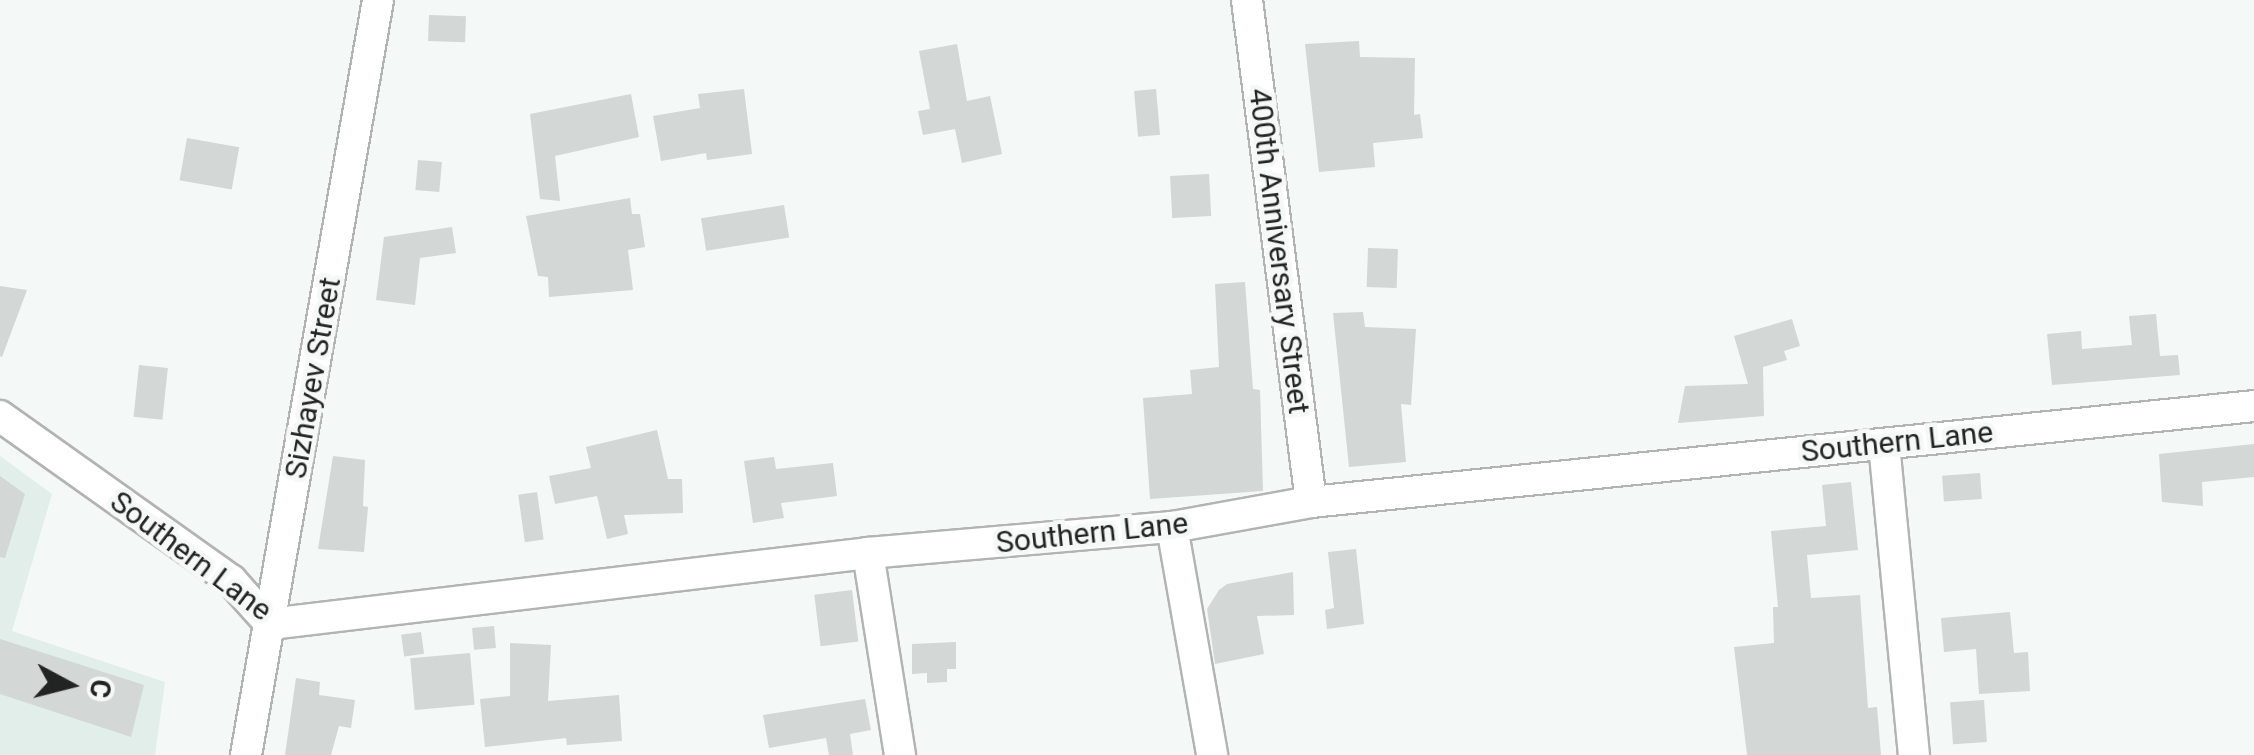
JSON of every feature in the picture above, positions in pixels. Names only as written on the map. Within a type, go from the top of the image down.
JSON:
[{"type":"street","name":"Sizhayev Street","points":[[246,755],[378,0]]},
{"type":"street","name":"400th Anniversary Street","points":[[1247,0],[1311,502]]},
{"type":"street","name":"Southern Lane","points":[[0,416],[231,580],[270,624],[868,553],[1172,527],[1311,502],[2254,406]]},
{"type":"street","points":[[1884,444],[1914,755]]},
{"type":"street","points":[[1172,527],[1212,755]]},
{"type":"street","points":[[868,553],[900,755]]},
{"type":"shaded area","points":[[0,456],[52,494],[12,631],[165,682],[155,755],[0,755]]},
{"type":"building","points":[[429,15],[466,16],[465,42],[428,41]]},
{"type":"building","points":[[1359,41],[1360,57],[1415,58],[1414,115],[1420,114],[1423,138],[1373,143],[1375,167],[1319,172],[1305,44]]},
{"type":"building","points":[[957,44],[967,101],[990,96],[1002,154],[962,163],[955,129],[923,135],[918,111],[930,109],[919,51]]},
{"type":"building","points":[[744,89],[752,154],[707,160],[706,153],[661,161],[653,116],[700,108],[698,94]]},
{"type":"building","points":[[1156,89],[1160,135],[1138,137],[1134,91]]},
{"type":"building","points":[[631,94],[639,137],[555,156],[560,201],[540,199],[530,114]]},
{"type":"building","points":[[187,138],[239,147],[232,190],[180,180]]},
{"type":"building","points":[[418,160],[442,162],[439,192],[415,190]]},
{"type":"building","points":[[1209,174],[1211,216],[1172,218],[1170,176]]},
{"type":"building","points":[[630,198],[632,214],[640,214],[645,247],[628,250],[633,290],[549,297],[548,277],[538,276],[526,216]]},
{"type":"building","points":[[784,205],[789,238],[706,251],[701,218]]},
{"type":"building","points":[[452,227],[456,253],[420,258],[415,305],[376,300],[384,237]]},
{"type":"building","points":[[1368,248],[1398,249],[1397,288],[1367,287]]},
{"type":"building","points":[[1245,282],[1253,389],[1260,390],[1263,491],[1150,499],[1143,398],[1192,394],[1190,370],[1219,367],[1215,284]]},
{"type":"building","points":[[0,286],[27,290],[2,357],[0,356]]},
{"type":"building","points":[[1363,312],[1365,327],[1416,329],[1411,405],[1401,404],[1406,462],[1349,467],[1333,313]]},
{"type":"building","points":[[2156,314],[2160,356],[2178,355],[2180,375],[2052,385],[2047,334],[2081,331],[2082,349],[2132,345],[2129,316]]},
{"type":"building","points":[[1792,319],[1800,346],[1784,351],[1787,360],[1763,367],[1764,416],[1678,423],[1685,386],[1748,384],[1734,336]]},
{"type":"building","points":[[139,365],[168,368],[162,420],[134,417]]},
{"type":"building","points":[[657,430],[668,479],[682,479],[683,513],[624,515],[628,534],[607,539],[597,496],[555,504],[549,476],[591,468],[586,447]]},
{"type":"building","points":[[2254,444],[2254,477],[2202,482],[2203,506],[2162,502],[2159,454]]},
{"type":"building","points":[[333,456],[365,460],[363,506],[368,507],[364,552],[318,549]]},
{"type":"building","points":[[774,457],[776,469],[833,463],[837,496],[781,503],[784,518],[753,523],[744,461]]},
{"type":"building","points":[[1980,473],[1982,499],[1944,502],[1942,476]]},
{"type":"building","points":[[0,476],[25,494],[5,558],[0,557]]},
{"type":"building","points":[[1851,482],[1858,550],[1807,555],[1811,598],[1860,595],[1868,708],[1877,707],[1881,755],[1747,755],[1734,647],[1774,643],[1773,607],[1778,607],[1771,531],[1826,526],[1822,485]]},
{"type":"building","points":[[537,492],[544,540],[525,542],[518,495]]},
{"type":"building","points":[[1356,549],[1364,624],[1327,629],[1325,610],[1334,608],[1328,552]]},
{"type":"building","points":[[1293,572],[1294,615],[1257,616],[1264,654],[1215,664],[1207,609],[1219,590],[1227,584]]},
{"type":"building","points":[[852,590],[858,642],[821,646],[814,595]]},
{"type":"building","points":[[2010,612],[2014,653],[2028,652],[2030,691],[1979,694],[1976,649],[1944,652],[1941,618]]},
{"type":"building","points":[[494,626],[496,648],[474,650],[472,628]]},
{"type":"building","points":[[421,632],[424,654],[404,657],[401,635]]},
{"type":"building","points":[[0,639],[144,685],[131,737],[0,694]]},
{"type":"building","points":[[956,642],[956,669],[947,669],[947,682],[927,683],[927,673],[912,674],[912,644]]},
{"type":"building","points":[[510,643],[551,645],[548,701],[619,695],[622,741],[567,745],[566,738],[485,747],[480,699],[510,696]]},
{"type":"building","points":[[470,653],[475,705],[415,710],[410,658]]},
{"type":"building","points":[[296,678],[320,682],[319,695],[355,700],[351,728],[339,726],[331,755],[285,755]]},
{"type":"building","points":[[865,699],[871,730],[850,734],[853,755],[829,755],[826,738],[769,748],[763,715]]},
{"type":"building","points":[[1984,700],[1987,742],[1953,744],[1950,702]]}]
